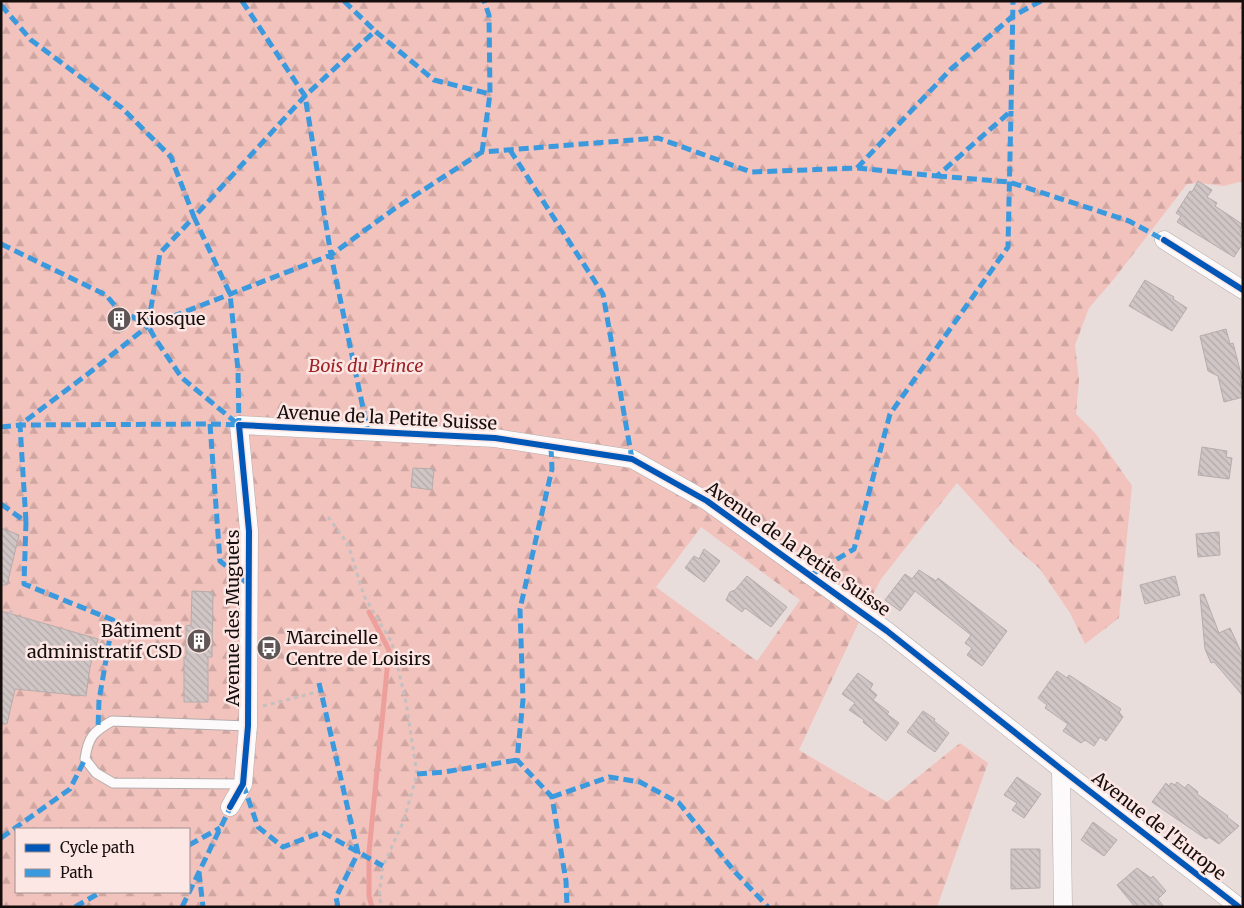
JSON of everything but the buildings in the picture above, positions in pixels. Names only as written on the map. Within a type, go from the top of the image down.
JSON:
[{"type":"street","points":[[1164,240],[1243,290]]},
{"type":"street","name":"Avenue des Muguets","points":[[230,807],[243,784],[248,717],[248,532],[238,425]]},
{"type":"street","name":"Avenue de la Petite Suisse","points":[[238,425],[495,438],[632,459],[708,501],[887,631],[1061,769]]},
{"type":"street","points":[[1061,769],[1063,907]]},
{"type":"street","name":"Avenue de l'Europe","points":[[1061,769],[1239,907]]},
{"type":"lane","points":[[243,784],[113,783],[96,773],[85,759],[87,743],[98,729],[112,721],[248,717]]},
{"type":"path","points":[[328,517],[348,544],[364,596],[392,643],[406,702],[417,774],[404,820],[383,866],[379,896],[382,907]]},
{"type":"path","points":[[8,622],[12,608]]},
{"type":"path","points":[[248,717],[271,705],[320,690]]},
{"type":"green space","name":"Bois du Prince","points":[[1,1],[1243,1],[1243,181],[1224,186],[1199,183],[1187,184],[1114,279],[1089,308],[1075,345],[1079,380],[1076,414],[1096,434],[1132,486],[1119,618],[1085,644],[1070,613],[1040,569],[1016,548],[957,483],[881,579],[799,750],[887,802],[960,743],[988,763],[937,907],[1,907]],"holes":[[[701,527],[800,600],[757,661],[656,587]]]},
{"type":"waterway","points":[[369,612],[389,650],[369,852],[369,896],[372,907]]},
{"type":"marked path","points":[[242,1],[305,96],[331,255],[368,432]]},
{"type":"marked path","points":[[344,1],[375,31]]},
{"type":"marked path","points":[[482,152],[490,94],[489,15],[484,1]]},
{"type":"marked path","points":[[26,522],[20,425],[148,326],[331,255],[394,209],[482,152],[658,138],[751,172],[857,168],[937,176],[1011,111],[1013,1]]},
{"type":"marked path","points":[[857,168],[951,69],[1013,16],[1041,1]]},
{"type":"marked path","points":[[1,5],[31,40],[122,108],[171,157],[194,217],[160,253],[148,326],[182,378],[239,425]]},
{"type":"marked path","points":[[239,428],[238,370],[230,294],[194,217],[305,96],[375,31],[434,80],[490,94]]},
{"type":"marked path","points":[[811,575],[854,549],[890,414],[1008,247],[1011,111]]},
{"type":"marked path","points":[[510,150],[603,294],[632,459],[629,458]]},
{"type":"marked path","points":[[937,176],[1009,182],[1129,221],[1164,240]]},
{"type":"marked path","points":[[1,244],[106,295],[116,307],[148,326]]},
{"type":"marked path","points":[[210,424],[220,561],[248,584]]},
{"type":"marked path","points":[[1,427],[20,425],[244,425]]},
{"type":"marked path","points":[[551,447],[552,469],[520,609],[523,700],[517,760],[552,797],[566,881],[567,907]]},
{"type":"marked path","points":[[1,504],[26,522],[24,584],[113,620],[99,700],[98,729]]},
{"type":"marked path","points":[[319,683],[358,853],[336,897],[338,907]]},
{"type":"marked path","points":[[15,828],[70,789],[85,759]]},
{"type":"marked path","points":[[417,774],[444,772],[517,760]]},
{"type":"marked path","points":[[552,797],[609,777],[640,782],[679,803],[735,872],[768,907]]},
{"type":"marked path","points":[[243,784],[258,827],[283,847],[322,832],[383,866]]},
{"type":"marked path","points":[[190,891],[232,804]]},
{"type":"marked path","points":[[1,838],[15,828]]},
{"type":"marked path","points":[[190,844],[220,828]]},
{"type":"marked path","points":[[199,872],[203,907]]},
{"type":"marked path","points":[[75,907],[99,893]]},
{"type":"marked path","points":[[182,907],[189,893]]},
{"type":"cycle path","points":[[1164,240],[1243,290]]},
{"type":"cycle path","points":[[230,807],[243,784],[248,726],[249,531],[239,425],[495,438],[632,459],[707,501],[887,631],[1239,907]]},
{"type":"place","name":"Kiosque","points":[[119,319]]},
{"type":"place","name":"Bâtiment administratif CSD","points":[[199,641]]},
{"type":"place","name":"Marcinelle Centre de Loisirs","points":[[269,648]]}]
